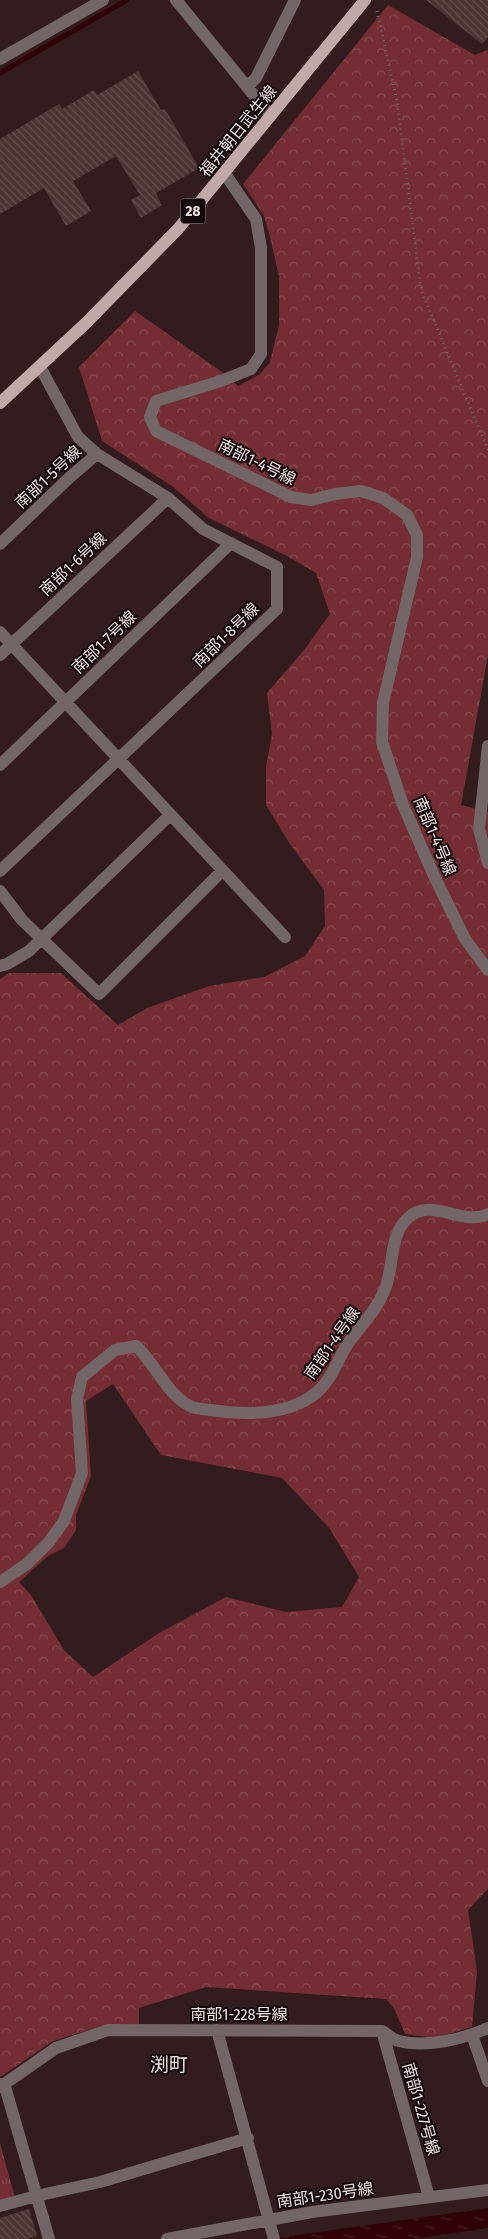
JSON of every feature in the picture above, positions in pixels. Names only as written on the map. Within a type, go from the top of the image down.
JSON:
[{"type":"main road","name":"福井朝日武生線","points":[[0,403],[130,280],[178,229],[225,174],[365,0]]},
{"type":"street","points":[[0,59],[103,0]]},
{"type":"street","points":[[176,0],[271,116]]},
{"type":"street","points":[[248,87],[256,78],[295,0]]},
{"type":"street","name":"南部1-4号線","points":[[225,174],[256,219],[261,248],[261,354],[251,369],[221,381],[156,401],[150,417],[156,430],[291,498],[311,500],[336,494],[361,492],[383,498],[407,515],[417,535],[417,557],[382,703],[382,742],[397,788],[435,878],[465,939],[488,970]]},
{"type":"street","name":"南部1-8号線","points":[[0,871],[277,609],[277,567],[203,529],[168,498],[97,454],[78,438],[40,367]]},
{"type":"street","name":"南部1-5号線","points":[[0,544],[70,477],[97,454]]},
{"type":"street","name":"南部1-6号線","points":[[0,655],[168,498]]},
{"type":"street","name":"南部1-7号線","points":[[0,765],[231,543]]},
{"type":"street","points":[[0,632],[285,937]]},
{"type":"street","points":[[488,746],[478,830],[488,863]]},
{"type":"street","points":[[0,966],[29,951],[170,815]]},
{"type":"street","points":[[0,891],[22,920],[99,994],[222,871]]},
{"type":"street","name":"南部1-4号線","points":[[0,1582],[27,1564],[49,1542],[64,1521],[82,1473],[77,1399],[82,1377],[115,1350],[136,1346],[146,1355],[175,1396],[193,1407],[229,1413],[265,1413],[299,1404],[317,1392],[333,1373],[347,1345],[374,1313],[386,1288],[397,1237],[407,1218],[416,1211],[432,1209],[468,1216],[483,1217],[488,1214]]},
{"type":"street","name":"南部1-228号線","points":[[1,2085],[56,2048],[108,2030],[382,2031],[398,2041],[435,2042],[472,2035],[488,2028]]},
{"type":"street","points":[[217,2030],[274,2239]]},
{"type":"street","name":"南部1-227号線","points":[[382,2031],[429,2197]]},
{"type":"street","points":[[472,2035],[485,2063],[488,2082]]},
{"type":"street","points":[[1,2085],[49,2239]]},
{"type":"street","points":[[0,2206],[100,2182],[248,2138]]},
{"type":"street","name":"南部1-230号線","points":[[168,2239],[429,2197],[488,2190]]},
{"type":"path","points":[[377,11],[397,102],[421,290],[488,450]]},
{"type":"green space","points":[[388,5],[475,55],[488,50],[488,655],[461,805],[488,812],[488,1889],[468,1910],[477,1971],[472,2027],[435,2038],[405,2034],[394,2008],[386,1999],[206,1987],[139,2008],[139,2024],[108,2024],[53,2041],[0,2077],[0,979],[9,973],[61,973],[118,1025],[147,1008],[209,986],[264,977],[305,956],[325,926],[324,890],[290,844],[266,805],[266,767],[272,734],[267,693],[304,650],[330,614],[316,573],[287,556],[209,518],[172,486],[102,441],[79,367],[135,311],[222,372],[238,386],[259,375],[270,362],[279,325],[279,276],[264,216],[243,184]],"holes":[[[113,1384],[161,1455],[282,1478],[330,1529],[359,1577],[342,1607],[286,1612],[226,1597],[159,1633],[93,1677],[64,1650],[31,1595],[19,1582],[48,1556],[64,1548],[76,1530],[76,1515],[91,1476],[86,1401]]]},
{"type":"green space","points":[[0,2143],[15,2198],[0,2202]]},
{"type":"water","points":[[488,2208],[488,2228],[412,2239],[270,2239]]},
{"type":"building","points":[[426,0],[488,0],[488,37],[482,44]]},
{"type":"building","points":[[138,71],[161,110],[165,109],[199,168],[156,193],[162,205],[141,218],[131,200],[140,195],[116,156],[73,181],[91,211],[66,226],[44,188],[0,214],[0,139],[59,104],[62,109],[94,90],[97,95]]},
{"type":"building","points":[[29,2209],[37,2236],[27,2239],[0,2239],[0,2218]]},
{"type":"waterway","points":[[0,73],[127,0]]},
{"type":"district","name":"渕町","points":[[169,2064]]}]
